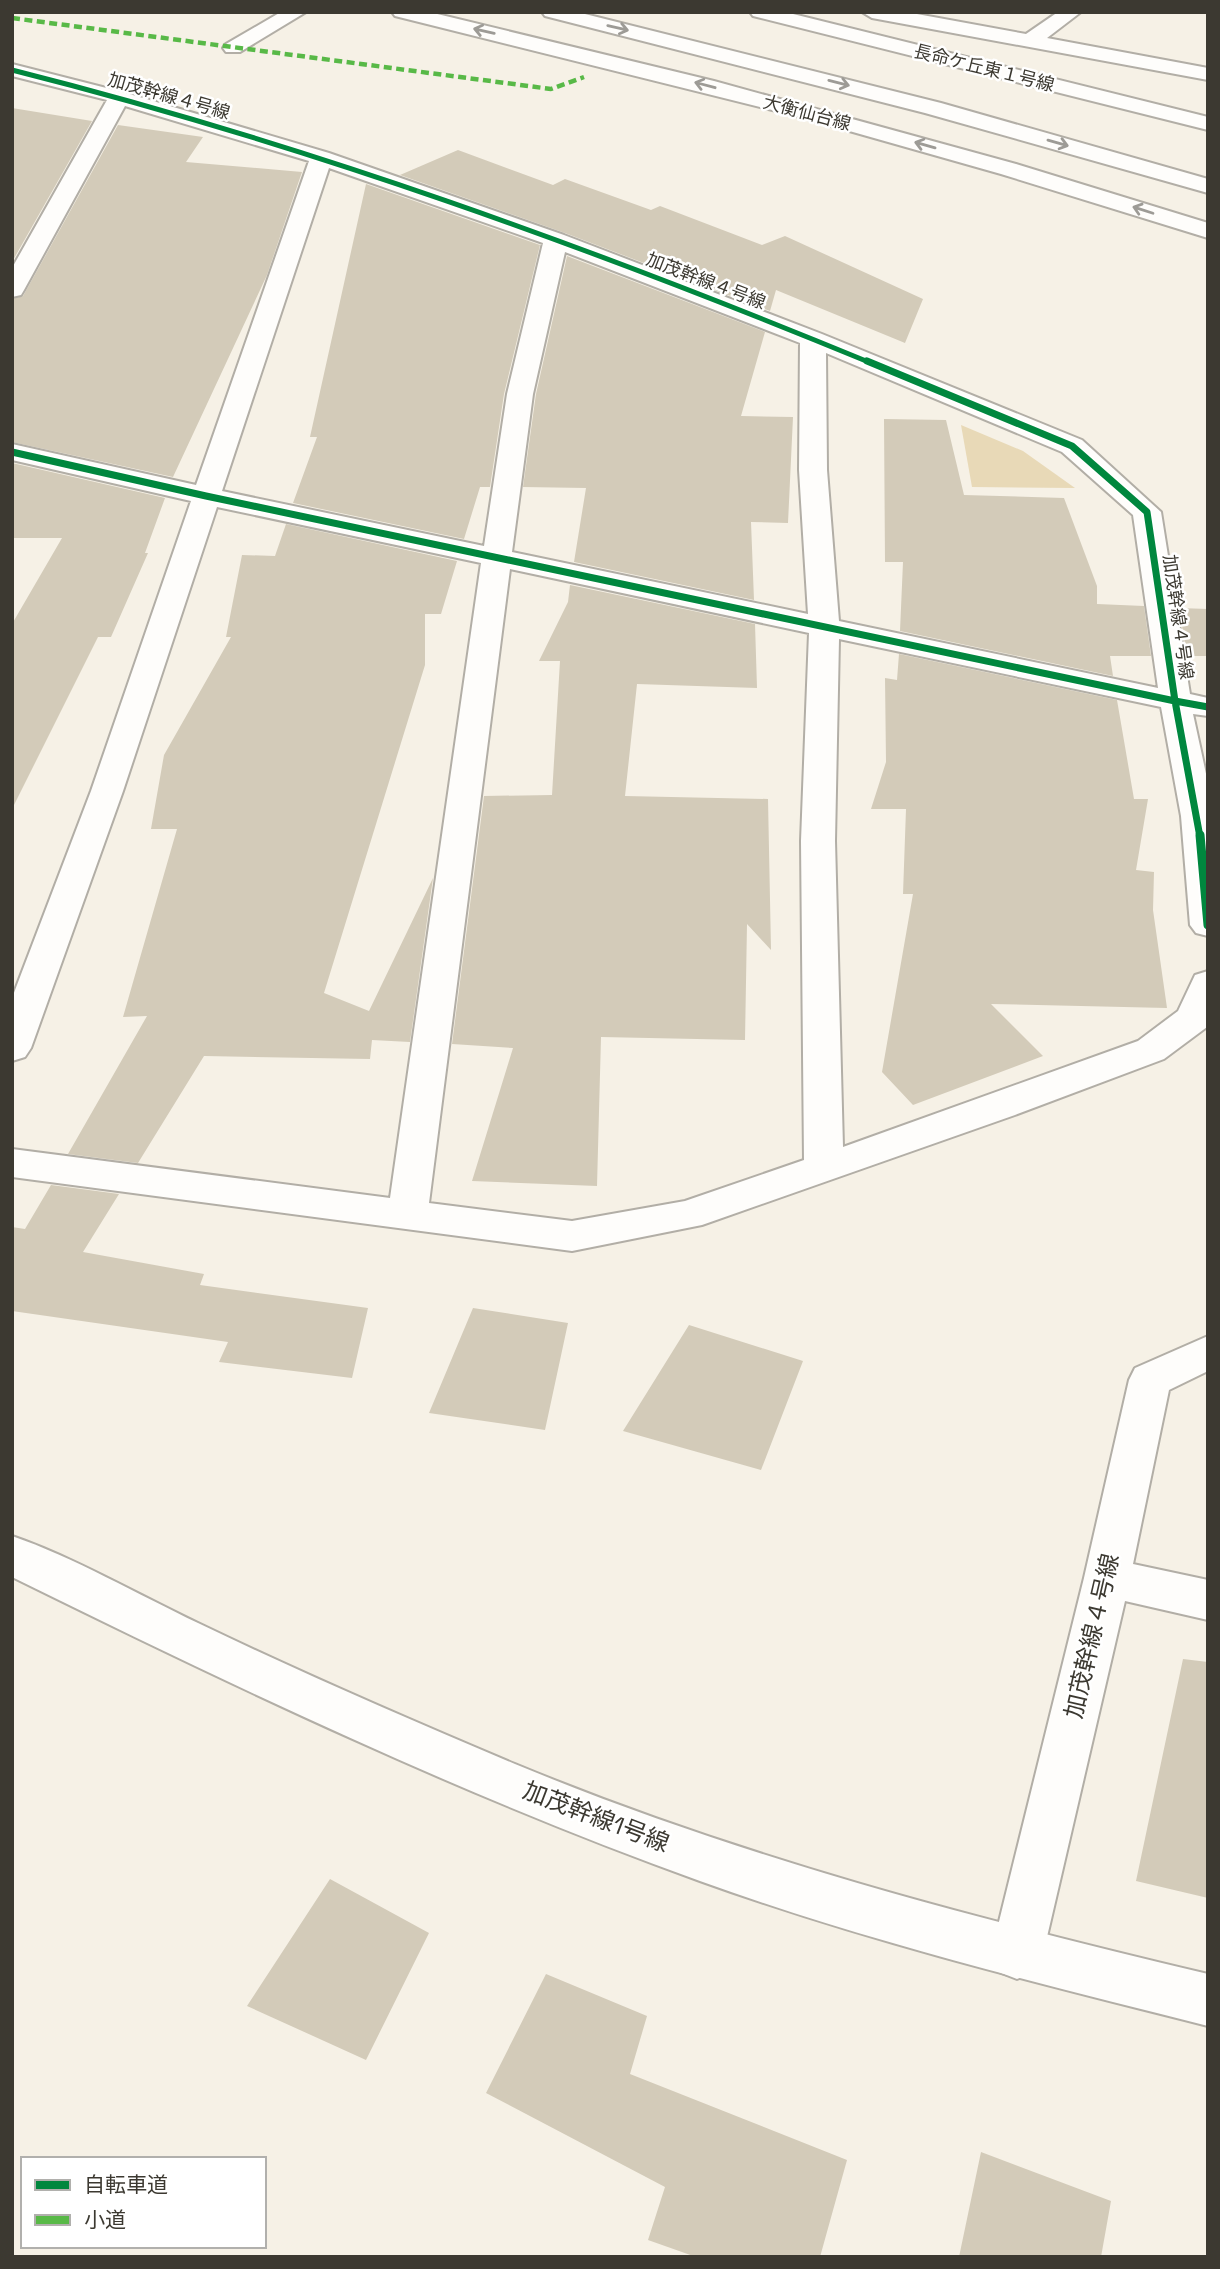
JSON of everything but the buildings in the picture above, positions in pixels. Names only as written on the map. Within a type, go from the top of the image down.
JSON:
[{"type":"street","points":[[233,48],[296,12]]},
{"type":"street","name":"大衡仙台線","points":[[402,12],[660,74],[874,130],[1080,189],[1208,231]]},
{"type":"street","name":"大衡仙台線","points":[[552,12],[933,108],[1208,186]]},
{"type":"street","name":"長命ケ丘東１号線","points":[[760,12],[1208,124]]},
{"type":"street","points":[[872,12],[1208,74]]},
{"type":"street","points":[[1029,41],[1071,12]]},
{"type":"street","name":"加茂幹線４号線","points":[[12,71],[118,97],[321,158],[556,240],[813,339],[1072,446],[1147,512],[1175,701],[1208,708]]},
{"type":"street","points":[[12,290],[118,97]]},
{"type":"street","points":[[12,1048],[107,791],[321,158]]},
{"type":"street","points":[[407,1216],[520,394],[556,240]]},
{"type":"street","points":[[813,339],[813,470],[824,626],[818,841],[824,1167]]},
{"type":"street","points":[[12,452],[206,496],[1175,701],[1198,816],[1208,925]]},
{"type":"street","points":[[12,1163],[572,1236],[688,1215],[1002,1106],[1151,1050],[1194,1018],[1208,983]]},
{"type":"street","name":"加茂幹線４号線","points":[[1017,1954],[1107,1578],[1150,1380],[1208,1352]]},
{"type":"street","name":"加茂幹線1号線","points":[[12,1555],[193,1644],[357,1720],[654,1840],[803,1892],[1017,1954],[1208,2000]]},
{"type":"street","points":[[1107,1578],[1208,1600]]},
{"type":"shaded area","points":[[961,425],[1023,451],[1075,488],[972,487]]},
{"type":"marked path","points":[[12,18],[551,89],[584,77]]},
{"type":"cycle path","points":[[12,70],[119,97],[321,158],[556,240],[813,339],[1072,446],[1147,512],[1175,701],[1208,707]]},
{"type":"cycle path","points":[[12,452],[206,496],[1175,701],[1198,816],[1208,925]]}]
